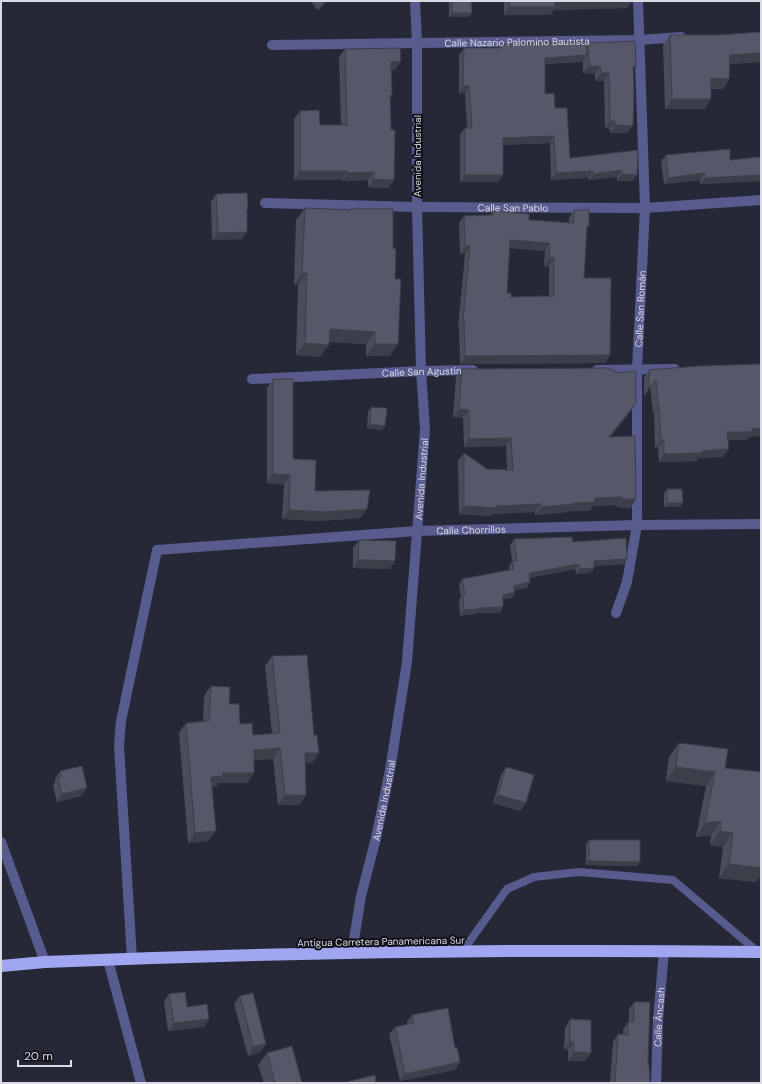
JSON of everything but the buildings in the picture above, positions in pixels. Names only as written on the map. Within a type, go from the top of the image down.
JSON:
[{"type":"highway","name":"Antigua Carretera Panamericana Sur","points":[[1,966],[45,962],[352,952],[760,952]]},
{"type":"street","name":"Avenida Industrial","points":[[352,952],[361,896],[376,838],[390,770],[407,662],[424,429],[417,207],[417,43],[415,1]]},
{"type":"street","name":"Calle San Román","points":[[616,613],[627,582],[637,525],[637,370],[645,208],[638,1]]},
{"type":"street","name":"Calle Nazario Palomino Bautista","points":[[272,45],[639,40],[692,37]]},
{"type":"street","name":"Calle San Pablo","points":[[265,203],[417,207],[645,208],[761,200]]},
{"type":"street","points":[[589,370],[683,368]]},
{"type":"street","name":"Calle San Agustín","points":[[252,379],[421,370],[485,370]]},
{"type":"street","name":"Calle Chorrillos","points":[[132,959],[118,746],[121,721],[157,550],[417,530],[761,524]]},
{"type":"street","points":[[1,842],[45,962]]},
{"type":"street","name":"Calle Áncash","points":[[656,1083],[658,1020],[664,951]]},
{"type":"street","points":[[108,960],[141,1083]]},
{"type":"lane","points":[[462,952],[507,889],[534,877],[579,872],[673,880],[760,952]]}]
